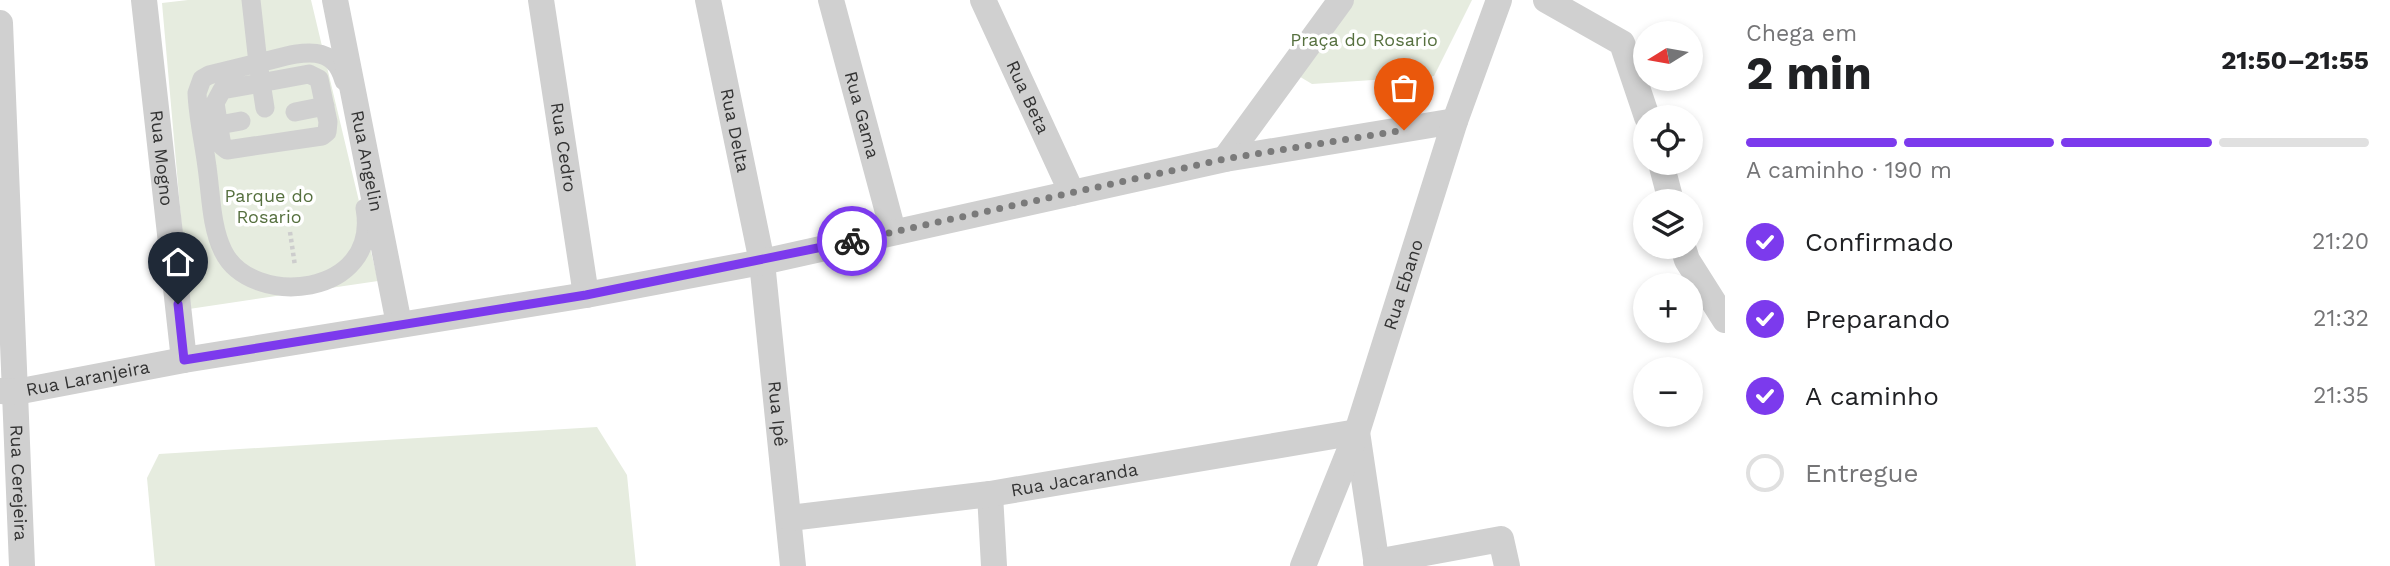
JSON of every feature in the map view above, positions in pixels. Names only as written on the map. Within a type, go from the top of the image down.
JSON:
[{"type":"street","name":"Rua Mogno","points":[[144,0],[184,360]]},
{"type":"street","points":[[251,0],[268,126]]},
{"type":"street","name":"Rua Angelin","points":[[335,0],[399,324]]},
{"type":"street","name":"Rua Cedro","points":[[541,0],[586,295]]},
{"type":"street","name":"Rua Delta","points":[[708,0],[762,262]]},
{"type":"street","name":"Rua Gama","points":[[831,0],[893,231]]},
{"type":"street","name":"Rua Beta","points":[[984,0],[1072,193]]},
{"type":"street","points":[[1225,159],[1341,0]]},
{"type":"street","name":"Rua Ebano","points":[[1303,566],[1357,432],[1455,121],[1499,0]]},
{"type":"street","points":[[1546,0],[1622,43],[1643,105]]},
{"type":"street","name":"Rua Cerejeira","points":[[0,23],[8,391],[22,566]]},
{"type":"street","points":[[326,54],[341,70],[369,226],[362,251],[352,265],[334,278],[298,287],[260,282],[244,272],[223,252],[217,233],[197,93],[202,79],[209,75],[258,63],[300,55],[326,54]]},
{"type":"street","points":[[309,74],[319,79],[328,122],[327,132],[321,136],[268,126],[227,150],[222,146],[216,96],[222,90],[261,83],[309,74]]},
{"type":"street","points":[[295,112],[325,106]]},
{"type":"street","points":[[219,125],[241,121]]},
{"type":"street","name":"Rua Laranjeira","points":[[8,391],[586,295],[762,262],[1225,159],[1455,121]]},
{"type":"street","points":[[1687,259],[1725,320]]},
{"type":"street","name":"Rua Ipê","points":[[762,262],[793,566]]},
{"type":"street","points":[[1357,432],[1377,564],[1501,540],[1507,566]]},
{"type":"street","name":"Rua Jacaranda","points":[[790,518],[990,494],[1357,432]]},
{"type":"street","points":[[990,494],[994,566]]},
{"type":"path","points":[[290,232],[298,287]]},
{"type":"green space","name":"Parque do Rosario","points":[[188,0],[311,0],[378,281],[189,309],[162,3]]},
{"type":"green space","name":"Praça do Rosario","points":[[1341,0],[1472,0],[1434,76],[1312,84],[1292,72]]},
{"type":"green space","points":[[597,427],[627,475],[636,566],[155,566],[147,478],[159,454]]},
{"type":"way so far","points":[[852,241],[1225,159],[1404,130]]},
{"type":"route","points":[[178,304],[184,360],[586,295],[762,262],[852,241]]}]
